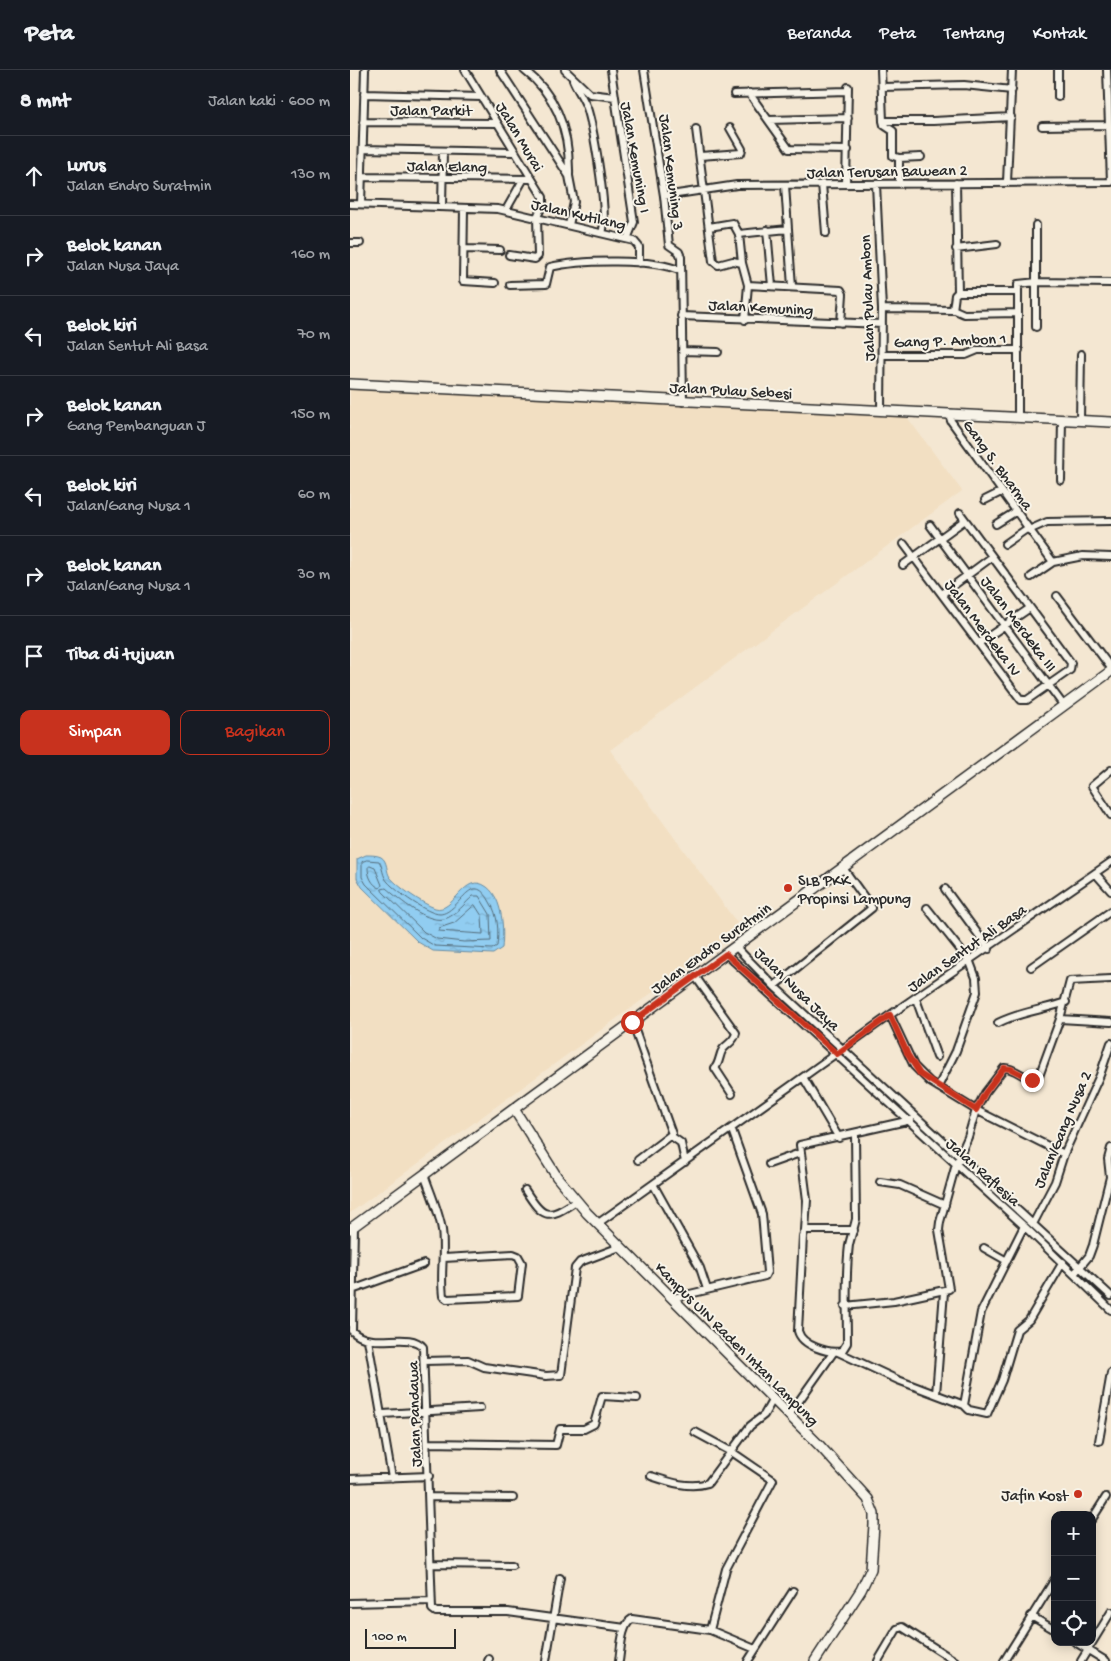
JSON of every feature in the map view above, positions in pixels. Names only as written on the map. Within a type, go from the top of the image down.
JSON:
[{"type":"street","points":[[361,204],[365,70]]},
{"type":"street","name":"Jalan Murai","points":[[465,70],[541,193],[543,200],[537,217],[538,256],[535,259],[509,255]]},
{"type":"street","points":[[500,70],[569,176]]},
{"type":"street","points":[[524,70],[540,83],[560,114],[569,160],[569,176],[574,202],[570,225]]},
{"type":"street","name":"Jalan Kemuning I","points":[[565,70],[590,94],[615,97],[634,222],[627,239]]},
{"type":"street","points":[[611,70],[615,97]]},
{"type":"street","name":"Jalan Kemuning 3","points":[[644,70],[664,196],[668,245],[680,254],[681,271]]},
{"type":"street","points":[[881,70],[883,121],[884,125],[893,129],[893,156],[899,158],[921,157]]},
{"type":"street","points":[[1007,182],[1012,70]]},
{"type":"street","points":[[1058,70],[1058,97]]},
{"type":"street","points":[[1107,70],[1111,182]]},
{"type":"street","points":[[572,76],[588,110],[602,194],[605,224],[602,234]]},
{"type":"street","points":[[882,87],[964,85],[1012,90]]},
{"type":"street","points":[[734,94],[848,89],[846,184]]},
{"type":"street","points":[[750,92],[790,149],[848,150]]},
{"type":"street","points":[[364,94],[481,97]]},
{"type":"street","points":[[883,121],[933,121],[1011,117]]},
{"type":"street","points":[[769,120],[848,118]]},
{"type":"street","name":"Jalan Parkit","points":[[363,122],[497,123]]},
{"type":"street","points":[[1042,126],[1109,125]]},
{"type":"street","points":[[700,156],[741,153],[742,149],[730,128]]},
{"type":"street","points":[[696,129],[715,264],[738,261],[742,263]]},
{"type":"street","points":[[362,149],[514,152]]},
{"type":"street","points":[[442,207],[444,151]]},
{"type":"street","points":[[899,158],[899,183]]},
{"type":"street","points":[[561,164],[569,160]]},
{"type":"street","name":"Jalan Elang","points":[[362,177],[531,179]]},
{"type":"street","points":[[506,210],[523,180]]},
{"type":"street","name":"Jalan Terusan Bawean 2","points":[[664,196],[737,185],[1111,182]]},
{"type":"street","points":[[954,310],[955,295],[958,292],[956,183]]},
{"type":"street","points":[[822,184],[826,233]]},
{"type":"street","name":"Jalan Pulau Ambon","points":[[876,184],[882,309],[881,410]]},
{"type":"street","points":[[784,185],[792,287]]},
{"type":"street","name":"Jalan Kutilang","points":[[350,204],[506,210],[627,239],[638,244],[639,263]]},
{"type":"street","points":[[464,208],[462,281],[495,283]]},
{"type":"street","points":[[709,227],[733,223],[739,234],[742,263],[748,285],[745,320]]},
{"type":"street","points":[[1036,225],[1036,328]]},
{"type":"street","points":[[739,234],[788,229]]},
{"type":"street","points":[[767,230],[772,286]]},
{"type":"street","points":[[350,243],[360,243]]},
{"type":"street","points":[[956,249],[997,244]]},
{"type":"street","points":[[464,249],[500,250]]},
{"type":"street","points":[[510,285],[546,284],[549,270],[553,266],[608,262],[639,263],[681,271],[683,402]]},
{"type":"street","points":[[1018,417],[1018,284],[1037,282],[1111,284]]},
{"type":"street","name":"Jalan Kemuning","points":[[748,285],[842,291],[841,323]]},
{"type":"street","points":[[958,292],[1018,292]]},
{"type":"street","points":[[882,309],[954,310],[964,314],[1018,313]]},
{"type":"street","name":"Jalan Kemuning","points":[[681,316],[882,324]]},
{"type":"street","name":"Gang P. Ambon 1","points":[[882,355],[966,355],[975,351],[1019,350]]},
{"type":"street","points":[[682,352],[718,352]]},
{"type":"street","points":[[1080,421],[1081,354]]},
{"type":"street","name":"Jalan Pulau Sebesi","points":[[350,384],[1111,422]]},
{"type":"street","name":"Gang S. Bharma","points":[[949,414],[951,421],[1053,562]]},
{"type":"street","points":[[1061,480],[1062,419]]},
{"type":"street","points":[[985,500],[1001,492]]},
{"type":"street","points":[[996,524],[1015,512]]},
{"type":"street","points":[[960,513],[1072,664],[1070,670],[1050,686]]},
{"type":"street","points":[[903,565],[965,520]]},
{"type":"street","points":[[1005,544],[1028,529],[1050,522],[1111,521]]},
{"type":"street","name":"Jalan Merdeka III","points":[[930,525],[1064,706]]},
{"type":"street","name":"Jalan Merdeka IV","points":[[904,544],[1022,701],[1050,686]]},
{"type":"street","points":[[1031,577],[1053,562],[1084,556],[1111,557]]},
{"type":"street","points":[[942,594],[992,557]]},
{"type":"street","points":[[1056,596],[1111,670]]},
{"type":"street","points":[[979,643],[1030,608]]},
{"type":"street","name":"Jalan Endro Suratmin","points":[[352,1227],[1111,670]]},
{"type":"street","points":[[1111,770],[1092,786],[1111,815]]},
{"type":"street","name":"Jalan Sentut Ali Basa","points":[[597,1224],[732,1130],[890,1015],[989,949],[1111,862]]},
{"type":"street","points":[[774,986],[872,908],[842,868]]},
{"type":"street","points":[[1096,873],[1111,891]]},
{"type":"street","points":[[946,889],[989,949]]},
{"type":"street","points":[[927,908],[970,962],[976,978],[977,992],[956,1051],[938,1087]]},
{"type":"street","points":[[1031,967],[1111,911]]},
{"type":"street","name":"Jalan Nusa Jaya","points":[[736,946],[774,986],[843,1049]]},
{"type":"street","name":"Jalan Nusa Jaya","points":[[726,954],[837,1054]]},
{"type":"street","points":[[695,976],[736,1033],[735,1039],[722,1050],[720,1062],[715,1068],[732,1094]]},
{"type":"street","points":[[936,1394],[944,1292],[949,1286],[939,1230],[958,1160],[976,1110],[985,1093],[1004,1068],[1011,1069],[1032,1080],[1038,1079],[1066,1002],[1070,981],[1111,979]]},
{"type":"street","points":[[916,999],[937,1058]]},
{"type":"street","points":[[998,1022],[1020,1013],[1066,1002]]},
{"type":"street","points":[[890,1015],[914,1066],[938,1087],[976,1110],[1064,1154]]},
{"type":"street","points":[[1060,1019],[1111,1022]]},
{"type":"street","points":[[632,1022],[671,1136],[681,1143],[686,1162]]},
{"type":"street","name":"Jalan/Gang Nusa 2","points":[[1033,1224],[1055,1182],[1064,1154],[1100,1075],[1111,1043]]},
{"type":"street","name":"Jalan Raflesia","points":[[843,1049],[912,1119]]},
{"type":"street","name":"Jalan Raflesia","points":[[837,1054],[1033,1224],[1040,1236],[1063,1262],[1077,1270],[1111,1310]]},
{"type":"street","points":[[803,1077],[839,1138]]},
{"type":"street","name":"Kampus UIN Raden Intan Lampung","points":[[514,1109],[557,1177],[576,1201],[790,1415],[853,1481],[872,1506],[874,1525],[871,1569],[861,1590],[815,1661]]},
{"type":"street","points":[[912,1119],[800,1146],[807,1200],[798,1331],[802,1340],[807,1344],[836,1352],[898,1380],[964,1405],[969,1410],[987,1414],[1002,1380],[1018,1330],[1030,1320],[1063,1262]]},
{"type":"street","points":[[673,1298],[765,1276],[767,1272],[762,1214],[732,1130]]},
{"type":"street","points":[[790,1415],[836,1352],[846,1347],[845,1306],[850,1242],[856,1219],[855,1134]]},
{"type":"street","points":[[638,1160],[671,1136]]},
{"type":"street","points":[[1077,1270],[1090,1251],[1103,1205],[1111,1171],[1108,1159],[1111,1148]]},
{"type":"street","points":[[769,1164],[800,1153]]},
{"type":"street","name":"Jalan Raflesia","points":[[958,1160],[1024,1226],[1040,1236],[1077,1270],[1111,1296]]},
{"type":"street","points":[[424,1174],[442,1229],[444,1258],[441,1266],[445,1298],[518,1296],[522,1263],[518,1256],[513,1254],[444,1258]]},
{"type":"street","points":[[880,1182],[900,1185],[945,1205]]},
{"type":"street","points":[[653,1184],[700,1268],[707,1289]]},
{"type":"street","points":[[525,1190],[539,1212],[546,1215],[560,1212],[576,1201]]},
{"type":"street","points":[[1103,1205],[1111,1208]]},
{"type":"street","points":[[964,1405],[979,1319],[1024,1226]]},
{"type":"street","points":[[350,1340],[352,1331],[352,1227]]},
{"type":"street","points":[[805,1230],[854,1230]]},
{"type":"street","points":[[424,1361],[468,1360],[484,1367],[546,1376],[561,1375],[575,1268],[580,1262],[620,1247]]},
{"type":"street","points":[[984,1248],[1007,1261]]},
{"type":"street","points":[[352,1290],[424,1264]]},
{"type":"street","points":[[845,1306],[894,1301],[944,1292]]},
{"type":"street","name":"Jalan Pandawa","points":[[352,1331],[368,1340],[408,1341],[419,1343],[423,1347],[428,1443],[431,1601]]},
{"type":"street","points":[[368,1340],[383,1414],[392,1478]]},
{"type":"street","points":[[1099,1440],[1111,1373]]},
{"type":"street","points":[[428,1443],[556,1445],[560,1429],[584,1429],[594,1424],[602,1396],[637,1398]]},
{"type":"street","points":[[651,1476],[677,1484],[703,1485],[712,1479],[750,1426],[764,1415],[773,1399]]},
{"type":"street","points":[[383,1414],[480,1408]]},
{"type":"street","points":[[695,1432],[732,1452],[772,1478],[773,1483],[726,1569],[710,1630]]},
{"type":"street","points":[[350,1479],[429,1476]]},
{"type":"street","points":[[429,1497],[513,1498]]},
{"type":"street","points":[[1096,1513],[1106,1497]]},
{"type":"street","points":[[431,1564],[512,1565]]},
{"type":"street","points":[[546,1661],[560,1578]]},
{"type":"street","points":[[1004,1661],[1051,1585]]},
{"type":"street","points":[[748,1661],[793,1591]]},
{"type":"street","points":[[350,1603],[431,1601],[432,1609],[436,1612],[508,1612],[625,1628]]},
{"type":"street","points":[[1081,1661],[1111,1612]]},
{"type":"street","points":[[1031,1616],[1051,1628]]},
{"type":"street","points":[[619,1661],[625,1628],[628,1621],[632,1619],[710,1630],[755,1649]]},
{"type":"street","points":[[878,1661],[897,1629],[902,1627],[943,1658],[955,1661]]},
{"type":"street","points":[[1082,1646],[1106,1661]]},
{"type":"shaded area","points":[[350,387],[904,413],[962,491],[610,750],[737,923],[734,925],[738,930],[350,1213]]},
{"type":"water","points":[[366,855],[381,857],[385,861],[389,875],[394,881],[418,899],[435,908],[442,908],[448,905],[465,888],[472,884],[479,883],[487,887],[496,899],[501,915],[502,948],[493,954],[433,951],[418,942],[362,887],[357,878],[357,859]]},
{"type":"place","name":"SLB PKK Propinsi Lampung","points":[[788,888]]},
{"type":"place","name":"Jafin Kost","points":[[1078,1494]]},
{"type":"route","points":[[632,1022],[726,954],[837,1054],[890,1015],[893,1026],[920,1074],[976,1110],[985,1093],[1004,1068],[1011,1069],[1032,1080]]}]
